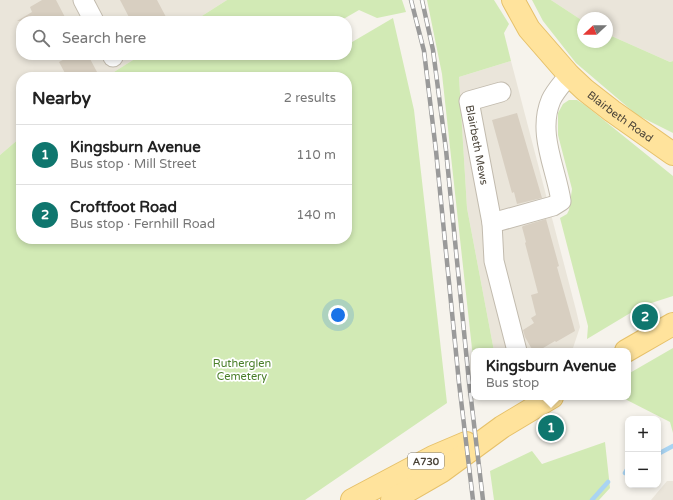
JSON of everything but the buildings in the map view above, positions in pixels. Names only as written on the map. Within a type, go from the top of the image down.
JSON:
[{"type":"main road","name":"Blairbeth Road","points":[[513,0],[529,28],[569,75],[591,94],[673,154]]},
{"type":"main road","points":[[631,348],[673,324]]},
{"type":"main road","name":"A730","points":[[392,500],[442,471],[502,427],[547,400]]},
{"type":"main road","name":"A730","points":[[352,500],[433,457],[502,427]]},
{"type":"street","points":[[83,0],[91,16]]},
{"type":"street","points":[[492,223],[554,206],[561,201],[546,139],[548,110],[551,100],[556,91],[569,75]]},
{"type":"street","name":"Blairbeth Mews","points":[[501,92],[469,101],[492,223],[494,261],[516,348]]},
{"type":"shaded area","points":[[0,0],[227,0],[202,16],[16,16],[16,60],[133,60],[114,72],[16,72],[16,141],[0,155]]},
{"type":"shaded area","points":[[551,0],[673,0],[673,61],[670,62],[613,37],[613,12],[577,12],[577,17]]},
{"type":"shaded area","points":[[511,61],[580,327],[573,348],[493,348],[467,208],[459,77]]},
{"type":"shaded area","points":[[667,481],[673,481],[673,500],[651,500]]},
{"type":"green space","points":[[227,0],[402,0],[406,12],[377,18],[359,10],[349,16],[202,16]]},
{"type":"green space","points":[[427,0],[494,0],[509,24],[504,33],[511,61],[459,77],[467,208],[493,348],[472,348],[442,74]]},
{"type":"green space","points":[[532,0],[551,0],[577,17],[577,48],[613,48],[613,37],[670,62],[673,61],[673,133],[637,115],[576,63],[543,21]]},
{"type":"green space","name":"Rutherglen Cemetery","points":[[393,18],[414,110],[447,403],[305,500],[0,500],[0,155],[16,141],[16,244],[352,244],[352,72],[114,72],[133,60],[352,60],[352,42]]},
{"type":"green space","points":[[569,100],[577,100],[585,105],[673,176],[673,296],[642,306],[587,339],[588,326],[560,218],[567,214],[569,210],[572,189],[558,135],[558,113],[563,104]]},
{"type":"green space","points":[[673,348],[673,433],[670,422],[661,416],[627,400],[631,400],[631,372]]},
{"type":"green space","points":[[605,442],[610,488],[599,500],[494,500],[490,471],[532,451],[542,464]]},
{"type":"waterway","points":[[661,452],[673,446]]},
{"type":"waterway","points":[[592,500],[608,482]]},
{"type":"railway","points":[[411,0],[424,51],[436,151],[459,383],[473,500]]},
{"type":"railway","points":[[422,0],[433,50],[446,150],[471,399]]},
{"type":"railway","points":[[471,400],[483,500]]},
{"type":"place","name":"Croftfoot Road","points":[[645,317]]},
{"type":"place","name":"Kingsburn Avenue","points":[[551,428]]}]
